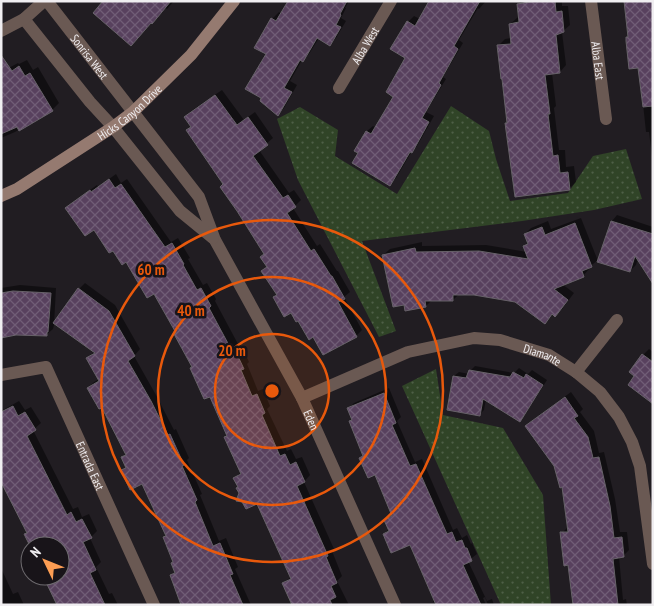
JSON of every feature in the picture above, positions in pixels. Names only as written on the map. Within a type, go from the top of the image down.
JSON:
[{"type":"street","points":[[1,31],[24,18],[45,1]]},
{"type":"street","name":"Sonrisa West","points":[[45,1],[133,112]]},
{"type":"street","name":"Hicks Canyon Drive","points":[[1,196],[17,190],[113,128],[133,112],[191,55],[234,1]]},
{"type":"street","name":"Alba West","points":[[339,88],[391,1]]},
{"type":"street","name":"Alba East","points":[[591,1],[606,119]]},
{"type":"street","points":[[24,18],[90,102],[113,128]]},
{"type":"street","name":"Eden","points":[[133,112],[199,197],[215,240],[302,398],[395,605]]},
{"type":"street","name":"Eden","points":[[113,128],[180,210],[215,240]]},
{"type":"street","points":[[576,372],[617,320]]},
{"type":"street","name":"Diamante","points":[[302,398],[408,352],[474,338],[500,340],[549,355],[576,372],[600,392],[618,417],[632,442],[640,466],[653,564]]},
{"type":"street","name":"Entrada East","points":[[1,375],[46,368],[154,605]]},
{"type":"green space","points":[[451,106],[489,131],[510,201],[568,193],[593,156],[626,149],[642,199],[594,210],[522,221],[362,241],[396,331],[379,337],[298,180],[277,119],[300,107],[338,130],[335,156],[397,194]]},
{"type":"green space","points":[[436,369],[443,415],[503,428],[543,495],[551,605],[501,605],[402,386]]},
{"type":"building","points":[[103,1],[171,1],[131,46],[93,13]]},
{"type":"building","points":[[288,1],[347,1],[336,25],[341,27],[330,46],[317,38],[303,62],[300,60],[284,88],[292,92],[278,116],[260,101],[261,98],[245,89],[266,54],[254,48],[271,18],[276,21]]},
{"type":"building","points":[[429,1],[480,1],[454,46],[458,49],[439,83],[441,85],[422,118],[429,122],[412,153],[410,152],[390,186],[352,163],[358,153],[354,151],[366,131],[371,134],[393,97],[386,92],[405,58],[390,49],[407,21],[415,26]]},
{"type":"building","points":[[555,1],[556,12],[562,11],[564,32],[556,35],[560,73],[545,75],[553,156],[558,155],[560,173],[568,172],[570,190],[515,197],[497,45],[511,44],[509,24],[519,22],[517,4]]},
{"type":"building","points":[[624,1],[653,1],[653,106],[643,107],[638,68],[629,69]]},
{"type":"building","points":[[1,55],[12,71],[19,66],[25,76],[30,73],[53,111],[19,131],[17,127],[1,134]]},
{"type":"building","points":[[215,95],[237,125],[248,117],[268,145],[253,156],[283,198],[288,195],[296,207],[287,213],[311,251],[314,249],[345,299],[338,302],[357,337],[323,355],[313,337],[309,340],[291,313],[284,317],[273,297],[277,295],[261,271],[267,267],[260,257],[264,254],[220,187],[223,184],[186,130],[191,127],[184,117]]},
{"type":"building","points":[[109,179],[115,188],[121,184],[165,247],[172,243],[197,290],[201,288],[211,306],[209,308],[231,349],[234,348],[244,369],[241,370],[252,396],[257,394],[265,413],[262,415],[280,456],[285,454],[290,465],[296,462],[305,482],[297,486],[328,556],[326,557],[337,583],[331,586],[336,597],[330,600],[332,605],[292,605],[282,583],[291,579],[257,504],[246,509],[242,502],[236,501],[239,493],[233,478],[241,474],[224,437],[227,436],[210,397],[204,399],[190,368],[192,367],[174,334],[176,333],[154,294],[147,298],[126,262],[122,265],[113,251],[109,253],[94,230],[85,236],[65,208]]},
{"type":"building","points":[[611,221],[653,234],[653,284],[635,256],[630,272],[597,262]]},
{"type":"building","points":[[575,223],[592,267],[582,271],[584,277],[554,289],[568,300],[555,317],[552,314],[545,324],[515,302],[474,295],[453,295],[453,301],[425,301],[426,307],[405,311],[404,305],[393,307],[382,255],[415,248],[416,252],[479,251],[528,259],[523,246],[528,244],[524,234],[542,227],[545,235]]},
{"type":"building","points":[[78,288],[109,311],[135,356],[128,361],[168,435],[170,434],[184,465],[182,466],[197,500],[195,502],[213,546],[220,543],[233,574],[230,575],[243,605],[181,605],[170,575],[175,573],[171,563],[173,562],[163,537],[166,536],[142,484],[130,490],[121,470],[126,468],[121,457],[126,455],[102,408],[99,409],[87,388],[99,381],[86,358],[95,353],[53,323]]},
{"type":"building","points":[[13,291],[51,293],[47,336],[16,335],[1,338],[1,293]]},
{"type":"building","points":[[642,354],[653,362],[653,404],[628,385],[634,376],[629,372]]},
{"type":"building","points":[[469,370],[510,377],[513,372],[524,378],[526,374],[543,385],[520,422],[483,399],[480,416],[447,410],[453,376],[466,378]]},
{"type":"building","points":[[384,393],[396,423],[392,425],[410,466],[416,464],[447,534],[452,532],[456,542],[462,540],[465,548],[467,548],[472,561],[463,565],[481,605],[436,605],[410,545],[391,553],[383,534],[389,531],[384,520],[392,516],[375,475],[368,478],[359,458],[363,456],[349,421],[352,420],[347,408]]},
{"type":"building","points":[[565,397],[578,416],[574,418],[588,437],[593,458],[599,457],[610,506],[614,538],[622,537],[624,557],[613,559],[618,605],[573,605],[568,565],[564,566],[560,532],[568,532],[562,487],[560,488],[554,466],[525,426]]},
{"type":"building","points":[[13,406],[18,416],[25,412],[36,430],[27,436],[67,515],[71,512],[76,522],[82,519],[92,538],[83,542],[96,570],[90,573],[105,605],[57,605],[48,586],[70,586],[70,536],[25,536],[24,534],[27,533],[1,482],[1,412]]}]
